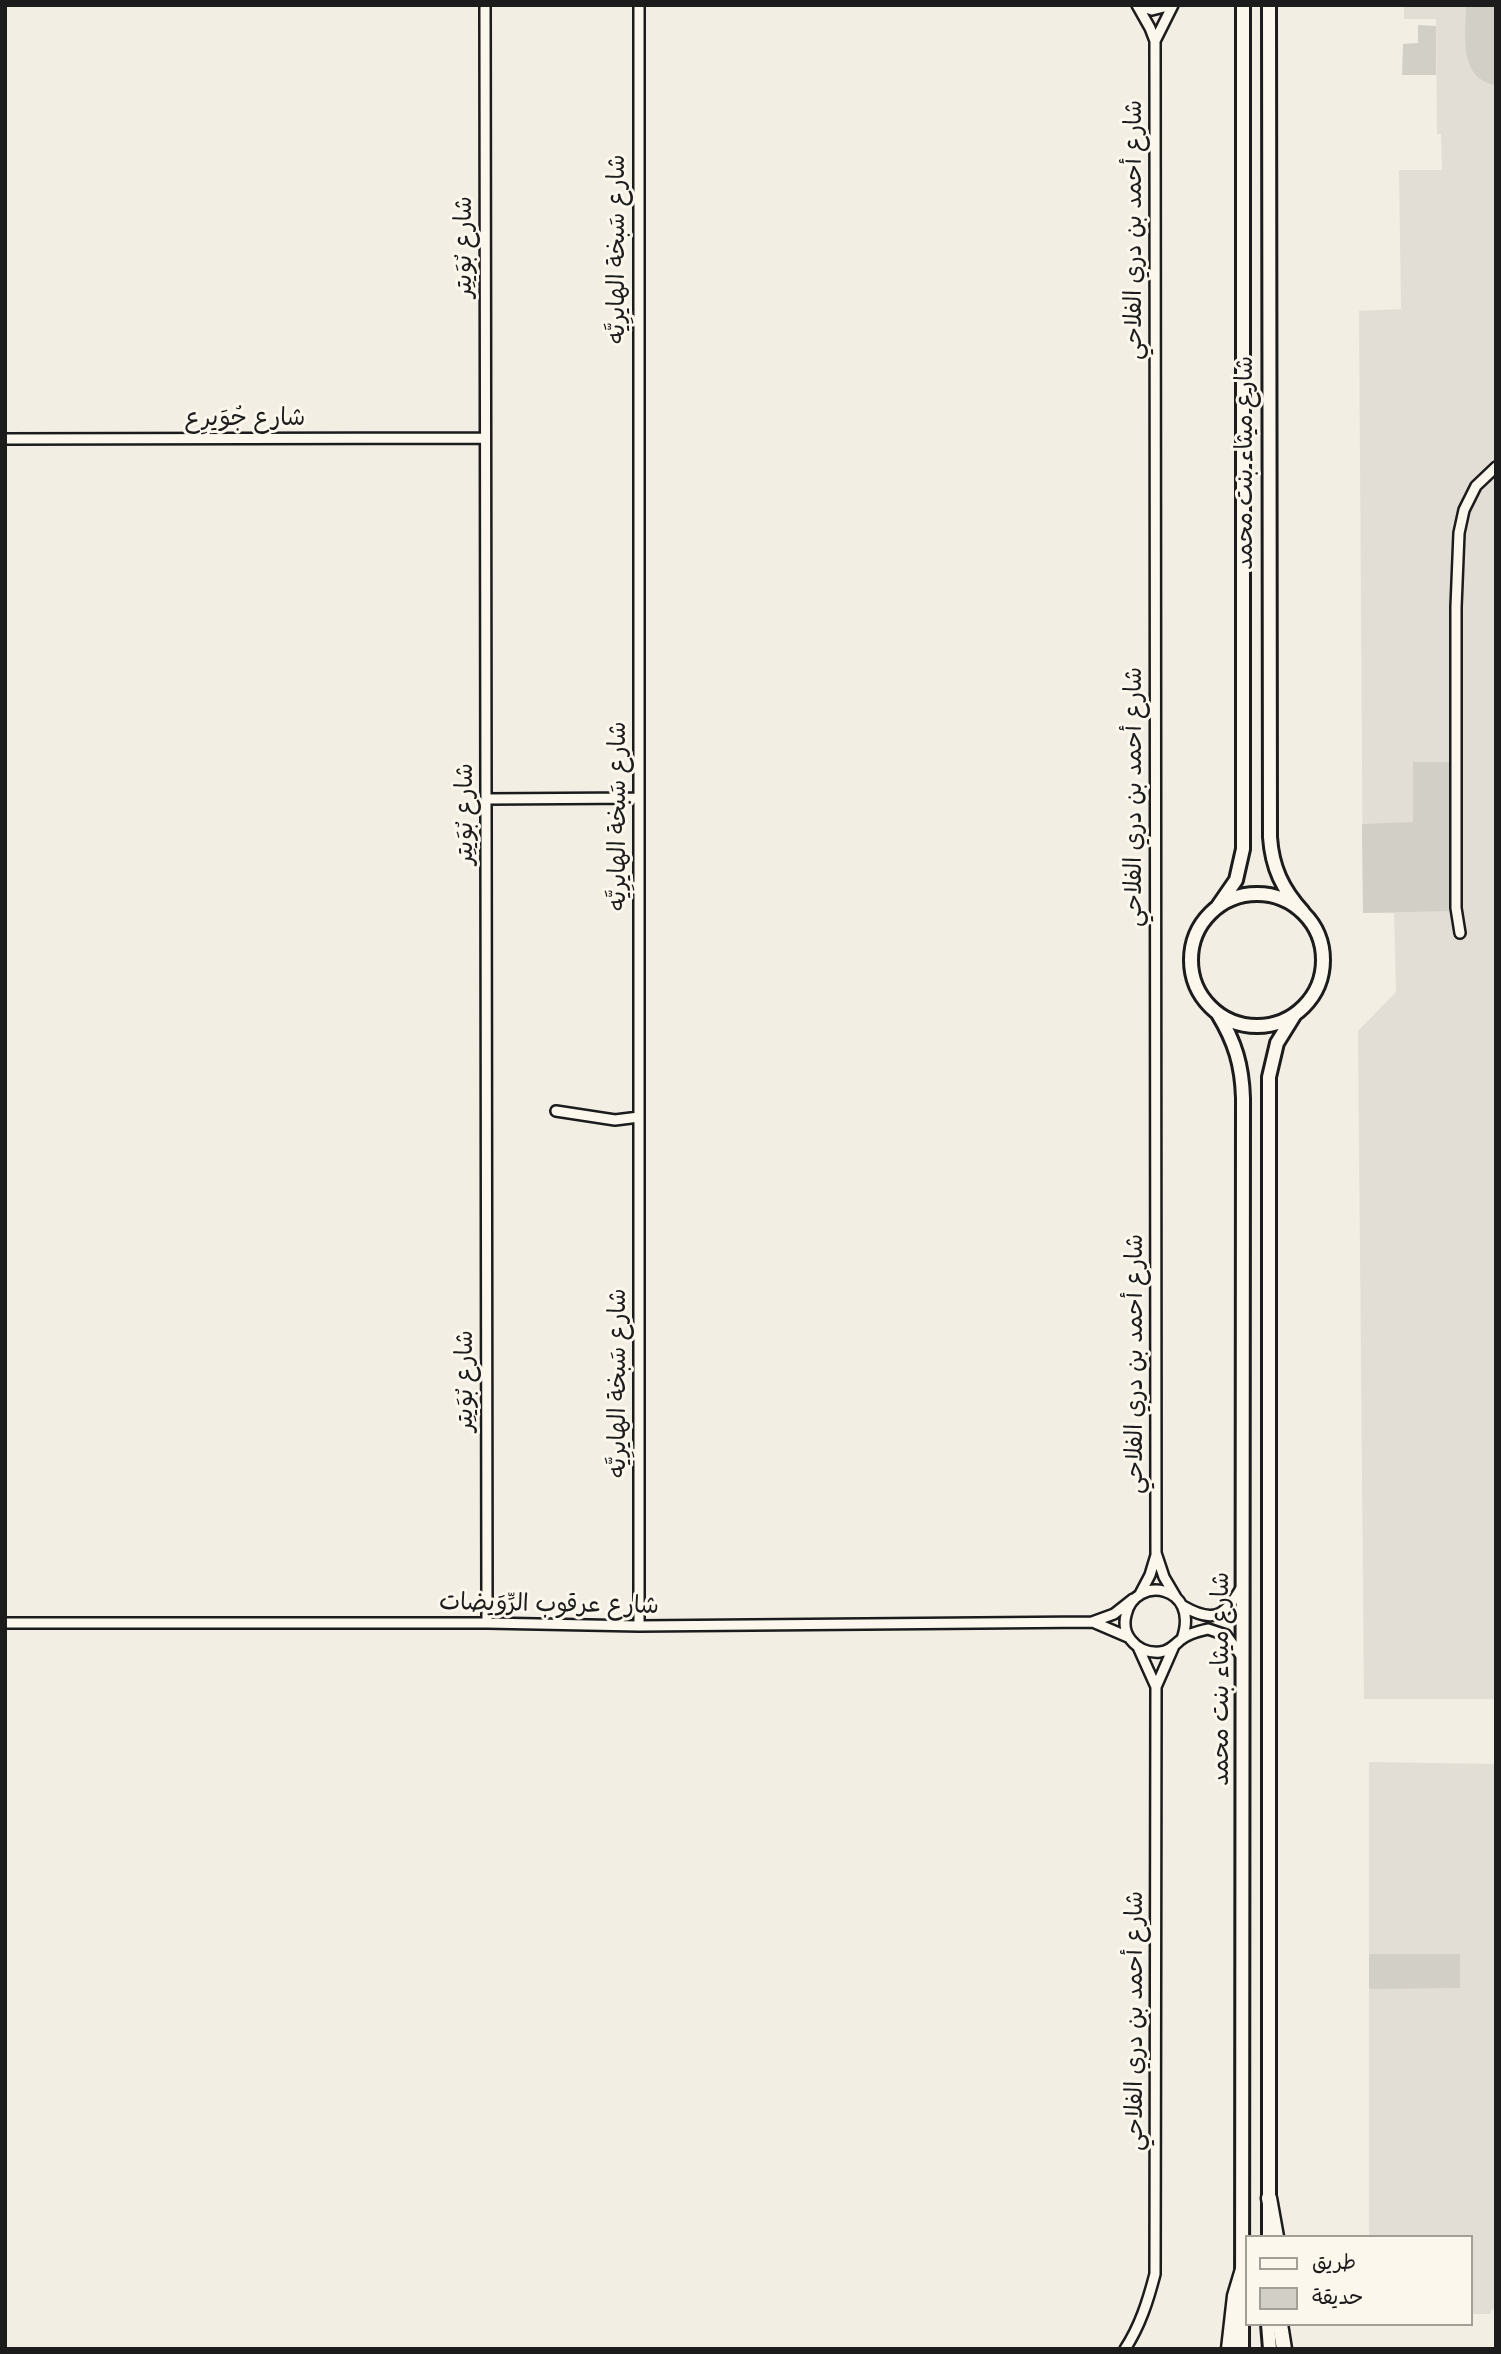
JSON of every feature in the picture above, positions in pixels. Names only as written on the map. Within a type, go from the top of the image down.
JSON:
[{"type":"main road","name":"شارع ميثاء بنت محمد","points":[[1269,5],[1270,837],[1276,870],[1282,885],[1303,912]]},
{"type":"main road","name":"شارع ميثاء بنت محمد","points":[[1218,906],[1236,880],[1243,849],[1242,9]]},
{"type":"main road","points":[[1262,893],[1284,899],[1303,912],[1320,938],[1323,948],[1323,970],[1316,990],[1304,1007],[1274,1024],[1251,1026],[1239,1024],[1210,1007],[1194,981],[1191,950],[1198,930],[1210,913],[1239,896],[1262,893]]},
{"type":"main road","name":"شارع ميثاء بنت محمد","points":[[1218,1014],[1235,1045],[1243,1079],[1242,2349]]},
{"type":"main road","name":"شارع ميثاء بنت محمد","points":[[1269,2235],[1269,1077],[1277,1044],[1295,1014]]},
{"type":"main road","points":[[1269,2198],[1276,2235]]},
{"type":"main road","points":[[1228,2349],[1235,2296],[1244,2266]]},
{"type":"main road","points":[[1268,2326],[1270,2349]]},
{"type":"main road","points":[[1280,2326],[1284,2349]]},
{"type":"street","name":"شارع بُوَيتِر","points":[[485,5],[487,1623]]},
{"type":"street","name":"شارع سَبخة الهايرِيَّه","points":[[639,5],[639,1626]]},
{"type":"street","points":[[1137,5],[1152,10],[1172,5]]},
{"type":"street","name":"شارع أحمد بن دري الفلاحي","points":[[1136,1597],[1150,1575],[1156,1553],[1155,41],[1137,5]]},
{"type":"street","name":"شارع أحمد بن دري الفلاحي","points":[[1155,41],[1172,5]]},
{"type":"street","name":"شارع جُوَيرِع","points":[[5,439],[485,438]]},
{"type":"street","points":[[1460,933],[1456,908],[1456,621],[1459,533],[1464,510],[1476,486],[1496,467]]},
{"type":"street","points":[[486,799],[639,798]]},
{"type":"street","points":[[556,1111],[615,1120],[639,1117]]},
{"type":"street","name":"شارع أحمد بن دري الفلاحي","points":[[1156,1553],[1164,1577],[1180,1602]]},
{"type":"street","points":[[1243,1659],[1232,1642],[1218,1630],[1208,1629],[1157,1653],[1138,1647],[1129,1638],[1125,1618],[1136,1597],[1159,1590],[1202,1615],[1218,1615],[1231,1605],[1244,1583]]},
{"type":"street","name":"شارع عرقوب الرِّوَيضات","points":[[5,1623],[487,1623],[639,1626],[1091,1622],[1114,1614],[1136,1597]]},
{"type":"street","points":[[1180,1602],[1186,1627],[1182,1639]]},
{"type":"street","name":"شارع عرقوب الرِّوَيضات","points":[[1091,1622],[1129,1638]]},
{"type":"street","name":"شارع أحمد بن دري الفلاحي","points":[[1125,2349],[1149,2300],[1155,2274],[1156,1687],[1174,1646]]},
{"type":"street","name":"شارع أحمد بن دري الفلاحي","points":[[1138,1647],[1156,1687]]},
{"type":"shaded area","points":[[1404,5],[1496,5],[1496,1699],[1364,1699],[1358,1031],[1396,992],[1394,913],[1363,913],[1359,311],[1401,309],[1399,170],[1442,170],[1441,134],[1437,134],[1436,19],[1404,19]]},
{"type":"shaded area","points":[[1369,1762],[1496,1764],[1496,2309],[1491,2310],[1491,2314],[1473,2314],[1473,2235],[1369,2235]]},
{"type":"green space","points":[[1496,5],[1496,85],[1475,74],[1467,54],[1465,30],[1466,6]]},
{"type":"green space","points":[[1418,25],[1436,26],[1436,75],[1402,75],[1403,44],[1418,43]]},
{"type":"green space","points":[[1413,762],[1449,762],[1449,911],[1363,913],[1362,824],[1413,822]]},
{"type":"green space","points":[[1369,1954],[1460,1954],[1460,1988],[1369,1989]]}]
